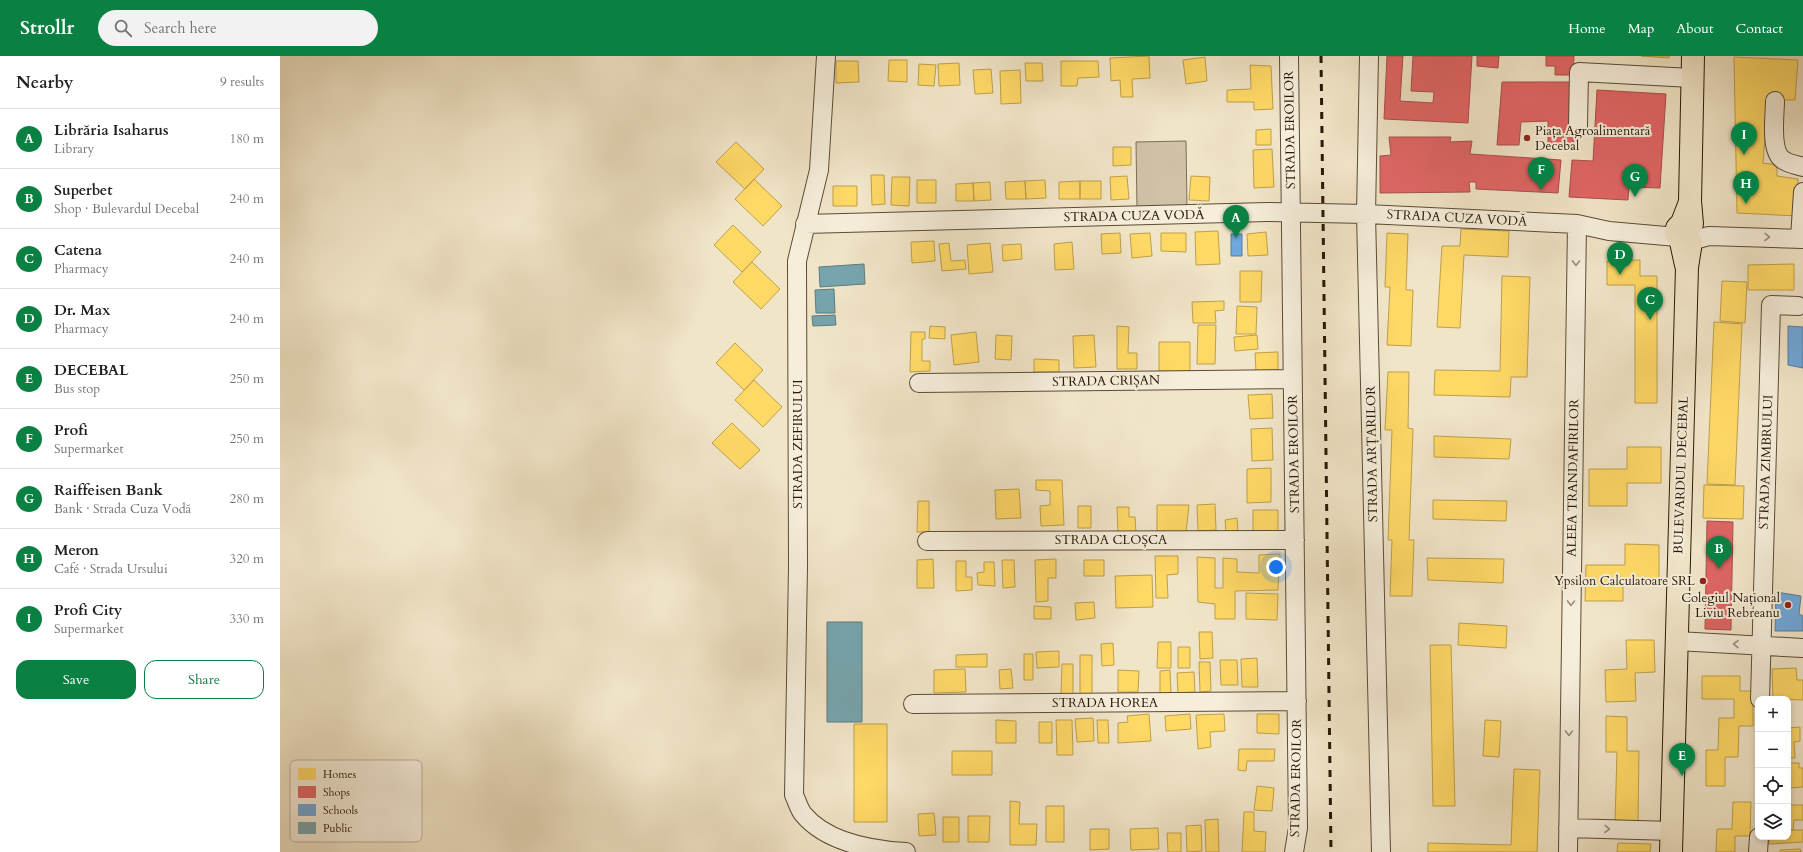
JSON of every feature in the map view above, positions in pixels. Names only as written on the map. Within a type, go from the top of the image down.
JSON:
[{"type":"main road","name":"BULEVARDUL DECEBAL","points":[[1672,842],[1693,56]]},
{"type":"street","name":"STRADA ZEFIRULUI","points":[[826,56],[819,170],[797,261],[798,567],[794,795],[802,813],[816,827],[860,846],[878,850],[906,852]]},
{"type":"street","name":"STRADA EROILOR","points":[[1289,56],[1298,828],[1294,852]]},
{"type":"street","name":"STRADA ARȚARILOR","points":[[1369,56],[1366,214],[1381,852]]},
{"type":"street","points":[[1578,126],[1580,64],[1692,78]]},
{"type":"street","points":[[1776,101],[1774,138],[1777,154],[1784,161],[1803,167]]},
{"type":"street","points":[[1801,238],[1803,192]]},
{"type":"street","name":"STRADA CUZA VODĂ","points":[[805,224],[1268,212],[1366,214],[1579,224],[1609,224],[1689,234],[1801,238]]},
{"type":"street","name":"ALEEA TRANDAFIRILOR","points":[[1568,852],[1579,224]]},
{"type":"street","name":"STRADA ZIMBRULUI","points":[[1760,645],[1771,305],[1798,306]]},
{"type":"street","name":"STRADA CRIȘAN","points":[[919,383],[1293,379]]},
{"type":"street","name":"STRADA CLOȘCA","points":[[927,541],[1295,540]]},
{"type":"street","points":[[1677,641],[1803,648]]},
{"type":"street","points":[[1760,645],[1760,696]]},
{"type":"street","name":"STRADA HOREA","points":[[914,704],[1297,701]]},
{"type":"street","points":[[1568,828],[1672,842]]},
{"type":"street","points":[[1758,840],[1758,852]]},
{"type":"shaded area","points":[[1186,141],[1187,209],[1137,209],[1136,142]]},
{"type":"building: Homes","points":[[1149,56],[1150,78],[1132,79],[1133,97],[1121,97],[1120,80],[1111,81],[1110,58]]},
{"type":"building: Homes","points":[[1641,56],[1669,56],[1669,58]]},
{"type":"building: Homes","points":[[1205,57],[1207,81],[1186,84],[1183,60]]},
{"type":"building: Homes","points":[[1734,57],[1798,60],[1795,100],[1768,100],[1763,163],[1777,165],[1777,176],[1798,179],[1797,216],[1737,213]]},
{"type":"building: Homes","points":[[889,60],[907,60],[907,82],[888,81]]},
{"type":"building: Homes","points":[[836,61],[858,61],[859,82],[836,83]]},
{"type":"building: Homes","points":[[1061,61],[1098,61],[1099,77],[1078,78],[1077,86],[1061,86]]},
{"type":"building: Homes","points":[[959,63],[960,85],[939,86],[938,64]]},
{"type":"building: Homes","points":[[1025,63],[1042,63],[1043,81],[1026,81]]},
{"type":"building: Homes","points":[[919,64],[936,65],[934,86],[918,85]]},
{"type":"building: Homes","points":[[1250,65],[1271,66],[1273,109],[1254,110],[1254,102],[1227,102],[1227,90],[1251,89]]},
{"type":"building: Homes","points":[[991,69],[993,93],[975,94],[973,70]]},
{"type":"building: Homes","points":[[1020,70],[1021,103],[1001,104],[1000,71]]},
{"type":"building: Homes","points":[[1271,129],[1271,145],[1256,145],[1256,130]]},
{"type":"building: Homes","points":[[736,142],[764,169],[745,189],[716,162]]},
{"type":"building: Homes","points":[[1113,147],[1131,147],[1131,165],[1113,166]]},
{"type":"building: Homes","points":[[1272,149],[1274,187],[1254,188],[1253,150]]},
{"type":"building: Homes","points":[[871,175],[884,175],[885,204],[872,205]]},
{"type":"building: Homes","points":[[1127,176],[1129,199],[1111,200],[1110,177]]},
{"type":"building: Homes","points":[[1191,176],[1210,177],[1209,201],[1189,200]]},
{"type":"building: Homes","points":[[892,177],[910,177],[909,206],[891,205]]},
{"type":"building: Homes","points":[[754,179],[782,206],[763,226],[735,199]]},
{"type":"building: Homes","points":[[917,180],[936,180],[936,203],[917,203]]},
{"type":"building: Homes","points":[[1045,180],[1046,198],[1026,199],[1025,181]]},
{"type":"building: Homes","points":[[1025,181],[1026,199],[1006,199],[1005,182]]},
{"type":"building: Homes","points":[[1080,181],[1080,199],[1059,199],[1059,182]]},
{"type":"building: Homes","points":[[1080,181],[1101,181],[1101,199],[1080,199]]},
{"type":"building: Homes","points":[[990,182],[991,200],[974,201],[973,183]]},
{"type":"building: Homes","points":[[973,183],[974,201],[956,201],[956,184]]},
{"type":"building: Homes","points":[[833,186],[857,186],[857,206],[833,206]]},
{"type":"building: Homes","points":[[733,225],[761,252],[742,272],[714,245]]},
{"type":"building: Homes","points":[[1461,229],[1509,231],[1508,257],[1464,255],[1460,328],[1437,327],[1442,246],[1460,246]]},
{"type":"building: Homes","points":[[1218,231],[1220,264],[1196,265],[1195,232]]},
{"type":"building: Homes","points":[[1266,232],[1268,255],[1248,256],[1247,234]]},
{"type":"building: Homes","points":[[1120,233],[1121,253],[1102,254],[1101,234]]},
{"type":"building: Homes","points":[[1150,233],[1152,256],[1132,258],[1130,234]]},
{"type":"building: Homes","points":[[1161,233],[1186,233],[1186,252],[1161,251]]},
{"type":"building: Homes","points":[[1387,233],[1408,234],[1406,290],[1413,290],[1411,346],[1387,345],[1390,287],[1385,287]]},
{"type":"building: Homes","points":[[934,241],[935,261],[912,263],[911,242]]},
{"type":"building: Homes","points":[[1072,242],[1074,269],[1055,270],[1054,244]]},
{"type":"building: Homes","points":[[949,243],[951,261],[965,260],[966,269],[942,271],[939,244]]},
{"type":"building: Homes","points":[[990,243],[993,272],[969,274],[967,245]]},
{"type":"building: Homes","points":[[1021,244],[1022,259],[1003,261],[1002,245]]},
{"type":"building: Homes","points":[[1640,260],[1640,276],[1657,276],[1657,403],[1635,403],[1635,285],[1607,285],[1607,261]]},
{"type":"building: Homes","points":[[752,262],[780,289],[761,309],[733,282]]},
{"type":"building: Homes","points":[[1794,264],[1794,290],[1748,290],[1748,265]]},
{"type":"building: Homes","points":[[1240,271],[1262,271],[1261,302],[1240,302]]},
{"type":"building: Homes","points":[[1502,276],[1530,277],[1527,377],[1511,377],[1510,397],[1434,395],[1435,370],[1500,371]]},
{"type":"building: Homes","points":[[1722,281],[1747,282],[1745,323],[1720,321]]},
{"type":"building: Homes","points":[[1224,301],[1224,310],[1215,311],[1216,323],[1193,323],[1192,302]]},
{"type":"building: Homes","points":[[1237,306],[1257,307],[1256,334],[1236,334]]},
{"type":"building: Homes","points":[[1714,322],[1742,324],[1735,485],[1707,484]]},
{"type":"building: Homes","points":[[1198,325],[1216,325],[1215,364],[1197,364]]},
{"type":"building: Homes","points":[[930,326],[945,327],[945,339],[929,338]]},
{"type":"building: Homes","points":[[1117,326],[1129,327],[1128,353],[1137,353],[1137,369],[1117,369]]},
{"type":"building: Homes","points":[[911,332],[925,332],[925,339],[922,339],[922,361],[930,361],[930,371],[910,372]]},
{"type":"building: Homes","points":[[976,332],[979,362],[954,365],[951,335]]},
{"type":"building: Homes","points":[[996,335],[1012,336],[1011,360],[995,359]]},
{"type":"building: Homes","points":[[1094,335],[1096,367],[1074,368],[1073,336]]},
{"type":"building: Homes","points":[[1257,335],[1258,349],[1235,351],[1234,337]]},
{"type":"building: Homes","points":[[1159,342],[1190,342],[1190,371],[1159,371]]},
{"type":"building: Homes","points":[[735,343],[763,370],[744,390],[716,363]]},
{"type":"building: Homes","points":[[1278,352],[1278,370],[1256,371],[1255,353]]},
{"type":"building: Homes","points":[[1034,359],[1059,360],[1059,372],[1034,372]]},
{"type":"building: Homes","points":[[1388,372],[1409,372],[1408,428],[1413,429],[1409,540],[1414,540],[1412,596],[1390,596],[1392,540],[1388,540],[1392,430],[1385,430]]},
{"type":"building: Homes","points":[[754,380],[782,407],[763,427],[735,400]]},
{"type":"building: Homes","points":[[1272,394],[1273,418],[1250,419],[1248,395]]},
{"type":"building: Homes","points":[[732,423],[760,450],[740,469],[712,443]]},
{"type":"building: Homes","points":[[1272,428],[1273,460],[1252,461],[1251,429]]},
{"type":"building: Homes","points":[[1434,436],[1511,439],[1509,459],[1434,457]]},
{"type":"building: Homes","points":[[1627,447],[1661,447],[1661,483],[1627,483],[1627,506],[1589,506],[1589,469],[1627,469]]},
{"type":"building: Homes","points":[[1271,468],[1271,502],[1247,503],[1247,469]]},
{"type":"building: Homes","points":[[1036,480],[1062,480],[1064,525],[1041,526],[1040,506],[1050,505],[1050,491],[1036,490]]},
{"type":"building: Homes","points":[[1704,485],[1744,486],[1743,519],[1703,518]]},
{"type":"building: Homes","points":[[1019,489],[1021,518],[996,519],[995,490]]},
{"type":"building: Homes","points":[[1433,500],[1507,501],[1506,521],[1433,519]]},
{"type":"building: Homes","points":[[918,501],[929,501],[929,532],[917,532]]},
{"type":"building: Homes","points":[[1215,504],[1216,530],[1198,531],[1197,505]]},
{"type":"building: Homes","points":[[1157,505],[1189,505],[1186,532],[1157,531]]},
{"type":"building: Homes","points":[[1078,506],[1091,506],[1091,528],[1078,528]]},
{"type":"building: Homes","points":[[1117,507],[1129,507],[1129,517],[1135,517],[1136,533],[1118,533]]},
{"type":"building: Homes","points":[[1253,510],[1278,510],[1278,534],[1253,534]]},
{"type":"building: Homes","points":[[1237,518],[1238,530],[1226,532],[1225,520]]},
{"type":"building: Homes","points":[[1625,544],[1659,545],[1659,580],[1623,580],[1623,601],[1585,601],[1586,565],[1625,565]]},
{"type":"building: Homes","points":[[1280,554],[1278,590],[1235,591],[1235,619],[1215,619],[1215,604],[1198,602],[1197,557],[1215,558],[1215,588],[1223,588],[1223,558],[1237,559],[1237,572],[1259,573],[1259,555]]},
{"type":"building: Homes","points":[[1155,556],[1178,556],[1178,574],[1167,575],[1168,598],[1156,598]]},
{"type":"building: Homes","points":[[1427,558],[1504,559],[1503,583],[1428,580]]},
{"type":"building: Homes","points":[[933,559],[934,588],[917,588],[917,560]]},
{"type":"building: Homes","points":[[1056,559],[1056,578],[1048,578],[1048,601],[1036,602],[1035,560]]},
{"type":"building: Homes","points":[[1002,560],[1014,560],[1015,587],[1003,588]]},
{"type":"building: Homes","points":[[1084,560],[1104,560],[1104,576],[1084,576]]},
{"type":"building: Homes","points":[[956,561],[966,561],[966,577],[972,577],[972,590],[956,591]]},
{"type":"building: Homes","points":[[984,562],[994,562],[995,586],[978,585],[977,573],[984,572]]},
{"type":"building: Homes","points":[[1152,575],[1153,607],[1116,608],[1115,576]]},
{"type":"building: Homes","points":[[1246,593],[1278,594],[1277,620],[1246,619]]},
{"type":"building: Homes","points":[[1094,602],[1095,618],[1076,620],[1075,603]]},
{"type":"building: Homes","points":[[1034,606],[1051,607],[1051,619],[1034,619]]},
{"type":"building: Homes","points":[[1459,623],[1507,626],[1506,648],[1458,645]]},
{"type":"building: Homes","points":[[1199,632],[1212,632],[1213,658],[1200,659]]},
{"type":"building: Homes","points":[[1626,640],[1654,640],[1655,672],[1635,673],[1636,701],[1606,702],[1605,670],[1627,669]]},
{"type":"building: Homes","points":[[1158,642],[1171,642],[1171,668],[1157,668]]},
{"type":"building: Homes","points":[[1113,643],[1114,665],[1102,666],[1101,644]]},
{"type":"building: Homes","points":[[1430,645],[1451,645],[1455,806],[1433,806]]},
{"type":"building: Homes","points":[[1178,647],[1190,647],[1190,668],[1178,668]]},
{"type":"building: Homes","points":[[1059,651],[1059,667],[1037,668],[1036,652]]},
{"type":"building: Homes","points":[[987,654],[987,667],[956,667],[956,655]]},
{"type":"building: Homes","points":[[1024,654],[1033,654],[1033,680],[1024,680]]},
{"type":"building: Homes","points":[[1080,655],[1092,655],[1092,694],[1080,694]]},
{"type":"building: Homes","points":[[1257,658],[1258,687],[1242,687],[1241,659]]},
{"type":"building: Homes","points":[[1220,660],[1237,660],[1238,685],[1221,685]]},
{"type":"building: Homes","points":[[1199,662],[1210,662],[1211,691],[1200,692]]},
{"type":"building: Homes","points":[[1062,664],[1073,664],[1073,694],[1061,694]]},
{"type":"building: Homes","points":[[1796,668],[1797,680],[1803,680],[1803,700],[1791,700],[1791,696],[1773,696],[1772,669]]},
{"type":"building: Homes","points":[[965,669],[966,692],[934,693],[934,670]]},
{"type":"building: Homes","points":[[1011,669],[1013,688],[1000,689],[999,670]]},
{"type":"building: Homes","points":[[1118,670],[1139,671],[1138,692],[1118,692]]},
{"type":"building: Homes","points":[[1170,670],[1171,693],[1160,694],[1160,671]]},
{"type":"building: Homes","points":[[1194,672],[1195,692],[1178,693],[1177,673]]},
{"type":"building: Homes","points":[[1702,676],[1740,676],[1740,691],[1753,691],[1753,726],[1739,726],[1738,757],[1725,757],[1725,786],[1706,786],[1706,750],[1718,750],[1719,718],[1734,718],[1734,699],[1702,699]]},
{"type":"building: Homes","points":[[1149,714],[1151,741],[1118,743],[1118,723],[1128,722],[1127,716]]},
{"type":"building: Homes","points":[[1190,714],[1191,729],[1166,731],[1165,716]]},
{"type":"building: Homes","points":[[1224,714],[1225,731],[1210,732],[1211,747],[1198,749],[1196,715]]},
{"type":"building: Homes","points":[[1257,714],[1279,714],[1279,734],[1257,733]]},
{"type":"building: Homes","points":[[1606,716],[1627,717],[1627,751],[1639,751],[1638,823],[1615,823],[1617,752],[1606,752]]},
{"type":"building: Homes","points":[[1093,718],[1094,741],[1077,742],[1075,719]]},
{"type":"building: Homes","points":[[996,720],[1016,721],[1016,743],[996,743]]},
{"type":"building: Homes","points":[[1056,720],[1072,720],[1073,755],[1057,755]]},
{"type":"building: Homes","points":[[1097,720],[1108,720],[1109,743],[1098,743]]},
{"type":"building: Homes","points":[[1485,720],[1501,721],[1499,757],[1483,756]]},
{"type":"building: Homes","points":[[1039,722],[1052,722],[1052,743],[1039,743]]},
{"type":"building: Homes","points":[[854,724],[887,724],[887,822],[854,822]]},
{"type":"building: Homes","points":[[1800,727],[1800,741],[1794,742],[1795,758],[1791,758],[1791,728]]},
{"type":"building: Homes","points":[[1239,749],[1275,749],[1274,761],[1247,761],[1246,771],[1238,770]]},
{"type":"building: Homes","points":[[952,751],[992,751],[992,775],[952,775]]},
{"type":"building: Homes","points":[[1791,763],[1799,763],[1799,768],[1803,768],[1803,787],[1791,788]]},
{"type":"building: Homes","points":[[1514,769],[1540,770],[1537,852],[1428,852],[1428,843],[1511,845]]},
{"type":"building: Homes","points":[[1257,786],[1274,788],[1272,811],[1254,810]]},
{"type":"building: Homes","points":[[1010,801],[1020,802],[1019,824],[1037,824],[1036,845],[1010,845]]},
{"type":"building: Homes","points":[[1733,802],[1751,802],[1750,836],[1735,836],[1735,852],[1716,852],[1717,829],[1732,829]]},
{"type":"building: Homes","points":[[1791,805],[1803,805],[1803,820],[1794,820],[1793,830],[1791,830]]},
{"type":"building: Homes","points":[[1046,806],[1064,806],[1064,842],[1046,842]]},
{"type":"building: Homes","points":[[1244,812],[1254,812],[1254,831],[1266,832],[1265,852],[1242,852]]},
{"type":"building: Homes","points":[[934,813],[936,835],[919,836],[918,814]]},
{"type":"building: Homes","points":[[968,816],[990,816],[989,842],[968,842]]},
{"type":"building: Homes","points":[[943,817],[959,817],[959,842],[943,842]]},
{"type":"building: Homes","points":[[1218,819],[1219,852],[1206,852],[1205,820]]},
{"type":"building: Homes","points":[[1201,825],[1202,851],[1187,852],[1186,826]]},
{"type":"building: Homes","points":[[1158,828],[1159,849],[1131,850],[1130,829]]},
{"type":"building: Homes","points":[[1090,829],[1109,829],[1109,849],[1090,850]]},
{"type":"building: Homes","points":[[1791,830],[1803,830],[1803,842],[1769,844],[1769,840],[1791,840]]},
{"type":"building: Homes","points":[[1167,833],[1181,833],[1181,852],[1168,852]]},
{"type":"building: Homes","points":[[1618,843],[1651,844],[1650,852],[1617,852]]},
{"type":"building: Homes","points":[[1800,849],[1801,852],[1780,852],[1780,850]]},
{"type":"building: Shops","points":[[1387,56],[1403,56],[1400,101],[1433,103],[1434,92],[1411,91],[1413,56],[1472,56],[1468,123],[1384,119]]},
{"type":"building: Shops","points":[[1477,56],[1499,56],[1498,68],[1477,66]]},
{"type":"building: Shops","points":[[1546,56],[1574,56],[1573,75],[1555,75],[1555,66],[1546,66]]},
{"type":"building: Shops","points":[[1502,82],[1575,82],[1574,145],[1548,144],[1548,121],[1521,122],[1519,145],[1497,145]]},
{"type":"building: Shops","points":[[1597,90],[1666,94],[1660,188],[1629,187],[1628,200],[1569,197],[1572,160],[1593,161]]},
{"type":"building: Shops","points":[[1389,137],[1451,137],[1450,142],[1472,141],[1470,154],[1561,160],[1558,193],[1476,189],[1476,182],[1469,182],[1470,192],[1380,193],[1380,156],[1391,155]]},
{"type":"building: Shops","points":[[1707,521],[1733,522],[1731,630],[1705,629]]},
{"type":"building: Schools","points":[[1231,234],[1242,234],[1242,256],[1231,256]]},
{"type":"building: Schools","points":[[1788,326],[1803,327],[1803,368],[1788,365]]},
{"type":"building: Schools","name":"Colegiul Național Liviu Rebreanu","points":[[1776,592],[1801,596],[1799,614],[1803,616],[1803,631],[1775,631]]},
{"type":"building: Public","points":[[864,264],[865,284],[820,287],[819,267]]},
{"type":"building: Public","points":[[834,289],[835,313],[816,313],[815,290]]},
{"type":"building: Public","points":[[835,315],[836,325],[813,326],[812,316]]},
{"type":"building: Public","points":[[827,622],[862,622],[862,722],[827,722]]},
{"type":"railway","points":[[1321,56],[1331,852]]},
{"type":"place","name":"Piața Agroalimentară Decebal","points":[[1527,138]]},
{"type":"place","name":"Profi City","points":[[1744,155]]},
{"type":"place","name":"Profi","points":[[1541,190]]},
{"type":"place","name":"Raiffeisen Bank","points":[[1635,197]]},
{"type":"place","name":"Meron","points":[[1746,204]]},
{"type":"place","name":"Librăria Isaharus","points":[[1236,238]]},
{"type":"place","name":"Dr. Max","points":[[1620,275]]},
{"type":"place","name":"Catena","points":[[1650,320]]},
{"type":"place","name":"Superbet","points":[[1719,569]]},
{"type":"place","name":"Ypsilon Calculatoare SRL","points":[[1703,581]]},
{"type":"place","name":"Colegiul Național Liviu Rebreanu","points":[[1788,605]]},
{"type":"place","name":"DECEBAL","points":[[1682,776]]}]
